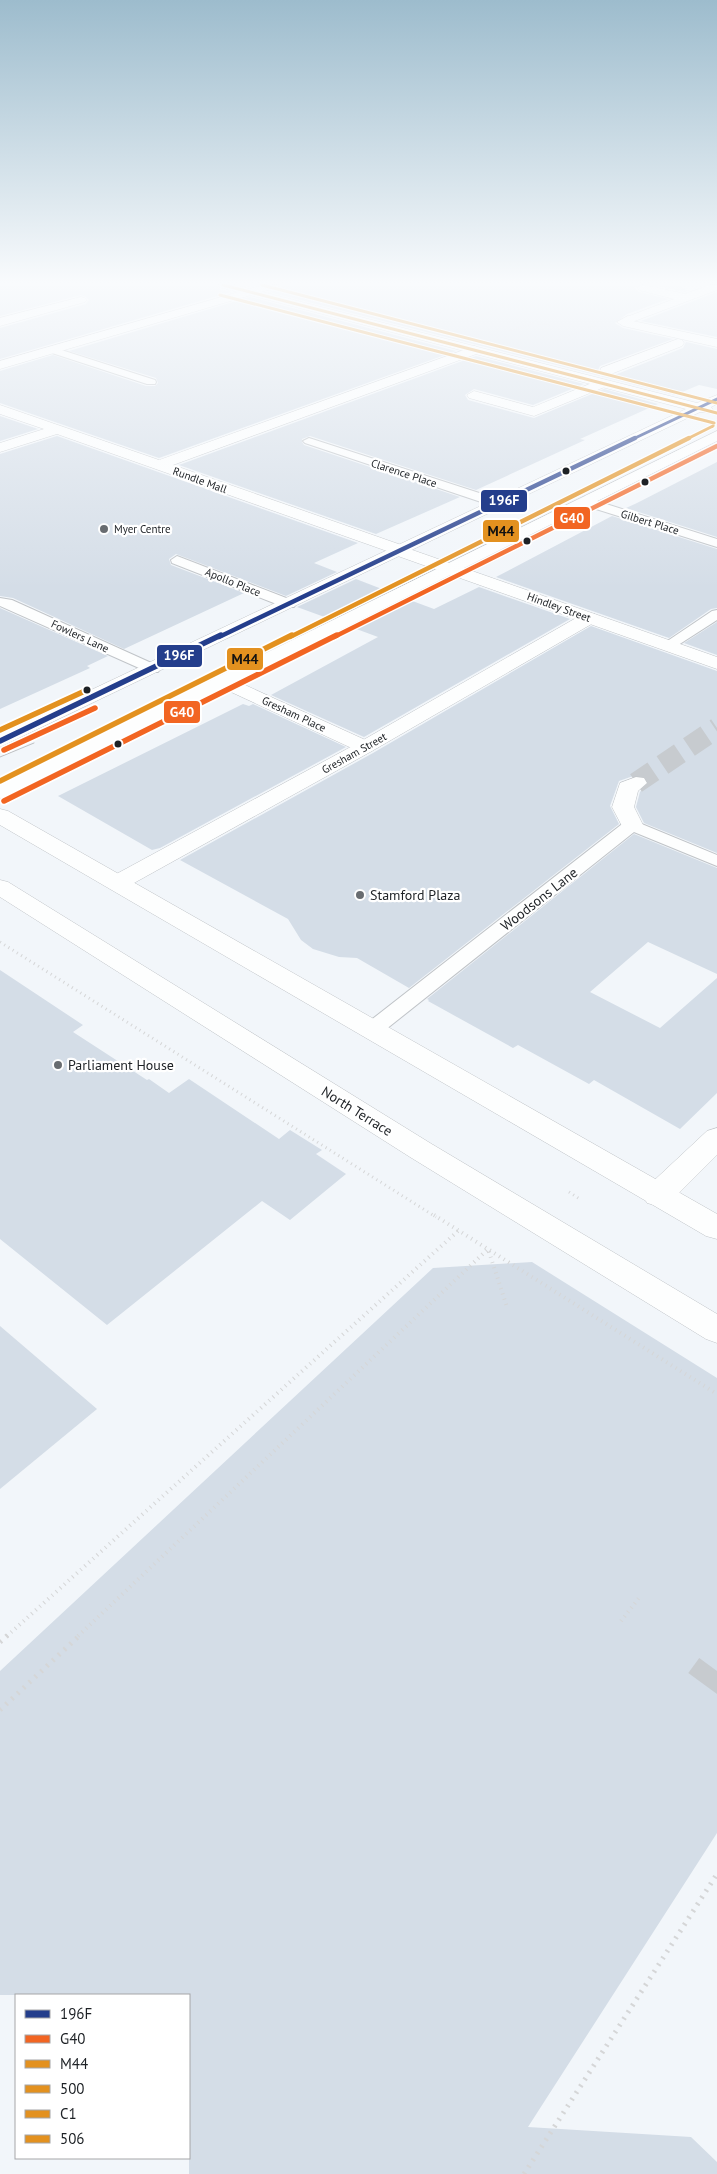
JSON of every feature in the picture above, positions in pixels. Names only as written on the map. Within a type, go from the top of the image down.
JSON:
[{"type":"main road","points":[[159,465],[375,386]]},
{"type":"main road","points":[[474,395],[534,412],[585,386]]},
{"type":"main road","points":[[633,386],[698,408]]},
{"type":"main road","points":[[645,386],[717,403]]},
{"type":"main road","points":[[0,741],[698,408],[717,403]]},
{"type":"main road","name":"Rundle Mall","points":[[0,409],[401,551]]},
{"type":"main road","points":[[0,448],[58,429]]},
{"type":"main road","points":[[0,792],[717,435]]},
{"type":"main road","name":"Hindley Street","points":[[401,551],[717,664]]},
{"type":"main road","name":"Gresham Street","points":[[117,883],[365,747],[589,618]]},
{"type":"main road","name":"Gresham Place","points":[[223,681],[365,747]]},
{"type":"main road","points":[[632,825],[623,807],[628,788],[636,783]]},
{"type":"main road","points":[[0,816],[373,1029],[484,1096],[717,1228]]},
{"type":"main road","name":"North Terrace","points":[[0,887],[420,1150],[717,1330]]},
{"type":"main road","points":[[658,1195],[717,1138]]},
{"type":"lane","name":"Clarence Place","points":[[309,441],[500,504]]},
{"type":"lane","name":"Gilbert Place","points":[[584,501],[717,542]]},
{"type":"lane","name":"Apollo Place","points":[[177,560],[288,604]]},
{"type":"lane","name":"Fowlers Lane","points":[[4,602],[153,669]]},
{"type":"lane","points":[[668,646],[717,614]]},
{"type":"lane","points":[[632,825],[717,861]]},
{"type":"lane","name":"Woodsons Lane","points":[[373,1029],[632,825]]},
{"type":"path","points":[[0,942],[717,1394]]},
{"type":"path","points":[[568,1192],[581,1200]]},
{"type":"path","points":[[0,1642],[458,1230]]},
{"type":"path","points":[[488,1249],[507,1307]]},
{"type":"path","points":[[0,1710],[488,1249]]},
{"type":"path","points":[[622,1621],[639,1598]]},
{"type":"path","points":[[524,2174],[717,1874]]},
{"type":"building","points":[[0,386],[358,386],[159,458],[0,403]]},
{"type":"building","points":[[393,386],[578,386],[533,405],[474,389],[465,395],[468,400],[534,418],[604,389],[658,404],[580,439],[585,440],[476,490],[310,436],[302,439],[304,445],[460,497],[376,534],[179,465]]},
{"type":"building","points":[[641,386],[696,386],[675,395]]},
{"type":"building","points":[[0,416],[38,429],[0,441]]},
{"type":"building","points":[[57,436],[358,543],[314,563],[337,572],[286,596],[176,554],[169,559],[171,565],[244,593],[124,649],[13,598],[0,596],[0,454]]},
{"type":"building","points":[[717,462],[717,537],[626,508],[637,503]]},
{"type":"building","points":[[612,516],[717,549],[717,608],[711,609],[669,638],[496,577]]},
{"type":"building","points":[[356,579],[387,591],[330,619],[297,607]]},
{"type":"building","points":[[479,587],[570,619],[364,737],[271,695],[378,637],[351,627],[407,599],[434,609]]},
{"type":"building","points":[[0,608],[108,656],[87,666],[90,668],[0,709]]},
{"type":"building","points":[[717,622],[717,655],[684,643]]},
{"type":"building","points":[[591,626],[717,671],[717,853],[644,823],[636,807],[640,792],[649,782],[644,776],[636,775],[619,781],[610,806],[619,824],[409,988],[357,958],[339,957],[313,949],[301,940],[288,919],[180,860],[373,753]]},
{"type":"building","points":[[243,704],[249,706],[253,704],[346,747],[160,848],[152,850],[58,796]]},
{"type":"building","points":[[634,834],[717,868],[717,974],[648,942],[590,992],[660,1028],[717,978],[717,1093],[680,1129],[594,1080],[589,1084],[518,1045],[513,1048],[427,999]]},
{"type":"building","points":[[0,970],[83,1025],[73,1032],[169,1093],[189,1079],[279,1139],[290,1130],[322,1150],[316,1154],[346,1174],[290,1220],[262,1201],[107,1325],[0,1239]]},
{"type":"building","points":[[532,1262],[717,1378],[717,1833],[528,2127],[691,2137],[717,2162],[717,2174],[189,2174],[190,1994],[0,1995],[0,1671],[433,1268]]},
{"type":"building","points":[[0,1326],[97,1409],[0,1489]]},
{"type":"tunnel","points":[[636,783],[717,728]]},
{"type":"tunnel","points":[[706,1686],[717,1671]]},
{"type":"tram line","points":[[0,757],[34,743]]},
{"type":"transit line","name":"C1","points":[[573,386],[714,423]]},
{"type":"transit line","name":"500","points":[[615,386],[717,413]]},
{"type":"transit line","name":"506","points":[[653,386],[717,403]]},
{"type":"transit line","name":"196F","points":[[0,741],[717,399]]},
{"type":"transit line","name":"M44","points":[[0,781],[713,426]]},
{"type":"transit line","name":"G40","points":[[4,801],[717,446]]},
{"type":"transit line","name":"M44","points":[[0,730],[87,690]]},
{"type":"transit line","name":"G40","points":[[4,750],[95,708]]},
{"type":"place","name":"Myer Centre","points":[[104,529]]},
{"type":"place","name":"Stamford Plaza","points":[[360,895]]},
{"type":"place","name":"Parliament House","points":[[58,1065]]}]
